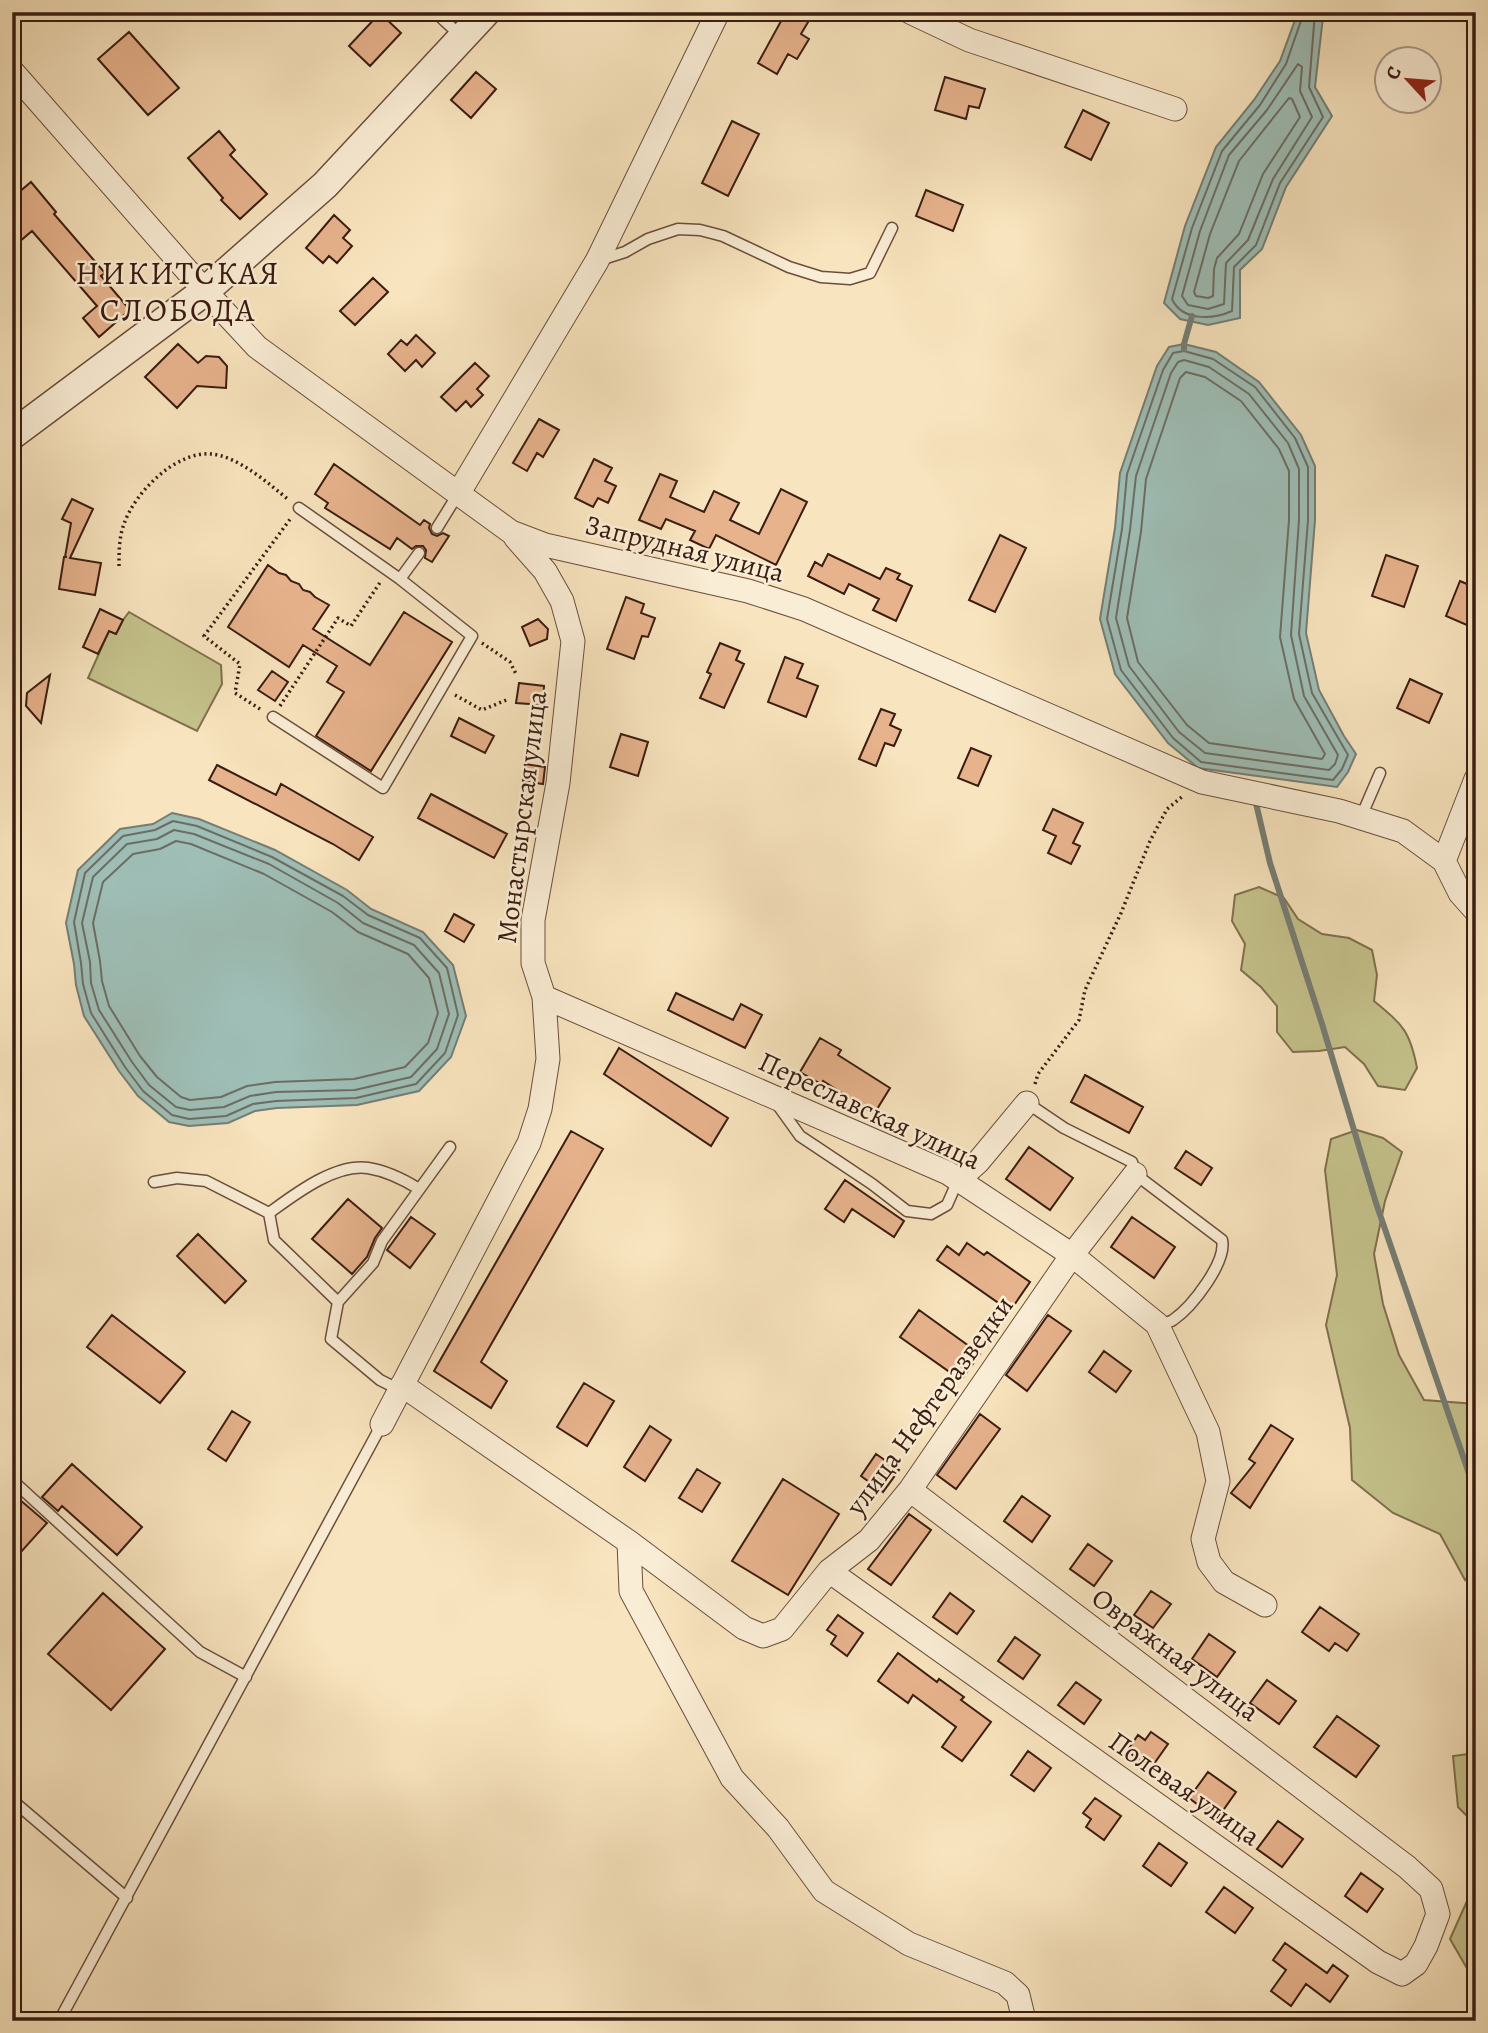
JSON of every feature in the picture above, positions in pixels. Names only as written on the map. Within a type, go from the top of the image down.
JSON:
[{"type":"street","points":[[12,435],[205,291],[325,185],[486,12]]},
{"type":"street","points":[[458,494],[597,261],[718,12]]},
{"type":"street","points":[[910,12],[969,40],[1175,109]]},
{"type":"street","name":"Запрудная улица","points":[[12,71],[257,347],[511,532],[545,545],[748,591],[804,610],[1202,782],[1360,817],[1403,831],[1444,861]]},
{"type":"street","name":"Монастырская улица","points":[[382,1424],[529,1143],[540,1109],[548,1059],[544,997],[533,963],[533,920],[558,783],[573,641],[562,601],[551,581],[511,532]]},
{"type":"street","points":[[1476,779],[1444,861],[1460,893],[1476,911]]},
{"type":"street","name":"Переславская улица","points":[[544,997],[948,1173],[1072,1255],[1157,1324],[1208,1432],[1218,1481],[1203,1539],[1209,1562],[1224,1582],[1265,1605]]},
{"type":"street","points":[[958,1180],[978,1162],[1027,1103]]},
{"type":"street","name":"улица Нефтеразведки","points":[[629,1542],[744,1628],[764,1636],[782,1629],[830,1571],[869,1540],[910,1490],[1072,1255],[1135,1174]]},
{"type":"street","points":[[401,1388],[629,1542],[631,1591],[732,1778],[778,1828],[824,1891],[909,1944],[1005,1983],[1018,1995],[1023,2018]]},
{"type":"street","name":"Овражная улица","points":[[910,1490],[1407,1867]]},
{"type":"street","name":"Полевая улица","points":[[830,1571],[1366,1954],[1402,1974],[1416,1964],[1438,1914],[1430,1889],[1407,1867]]},
{"type":"lane","points":[[435,12],[463,38]]},
{"type":"lane","points":[[597,261],[678,229],[700,230],[723,236],[789,267],[821,277],[850,279],[870,273],[892,228]]},
{"type":"lane","points":[[436,528],[458,494]]},
{"type":"lane","points":[[273,717],[383,788],[472,636],[388,570],[299,508]]},
{"type":"lane","points":[[400,579],[419,553]]},
{"type":"lane","points":[[1360,817],[1380,774]]},
{"type":"lane","points":[[772,1096],[800,1136],[872,1184],[907,1212],[931,1214],[947,1205],[958,1180]]},
{"type":"lane","points":[[1027,1103],[1064,1128],[1132,1162],[1135,1174],[1222,1240],[1224,1249],[1212,1274],[1188,1306],[1171,1322],[1157,1324]]},
{"type":"lane","points":[[401,1388],[380,1380],[331,1339],[338,1302],[373,1263],[382,1241],[450,1147]]},
{"type":"lane","points":[[269,1213],[303,1188],[346,1170],[365,1167],[394,1174],[419,1189]]},
{"type":"lane","points":[[153,1182],[177,1178],[206,1181],[269,1213]]},
{"type":"lane","points":[[269,1213],[274,1240],[338,1302]]},
{"type":"lane","points":[[59,2021],[382,1424]]},
{"type":"lane","points":[[12,1480],[200,1652],[246,1677]]},
{"type":"lane","points":[[12,1800],[127,1898]]},
{"type":"path","points":[[119,566],[124,523],[140,495],[161,473],[188,457],[212,454],[235,461],[299,508],[204,636],[240,664],[235,692],[273,717],[338,618],[351,626],[388,570]]},
{"type":"path","points":[[472,636],[510,662],[516,674]]},
{"type":"path","points":[[441,688],[482,710],[509,699]]},
{"type":"path","points":[[1027,1103],[1038,1074],[1079,1020],[1086,990],[1161,820],[1167,809],[1202,782]]},
{"type":"shaded area","points":[[129,612],[221,665],[222,684],[197,731],[88,678],[109,631],[116,634]]},
{"type":"shaded area","points":[[1259,887],[1284,898],[1298,919],[1322,934],[1349,938],[1372,950],[1377,975],[1374,1001],[1404,1030],[1414,1055],[1417,1068],[1405,1090],[1378,1086],[1364,1064],[1345,1047],[1293,1052],[1277,1032],[1277,1006],[1261,987],[1241,970],[1245,944],[1232,921],[1235,895]]},
{"type":"shaded area","points":[[1357,1130],[1383,1138],[1402,1152],[1385,1201],[1374,1254],[1383,1304],[1399,1355],[1424,1400],[1476,1404],[1476,1568],[1465,1580],[1440,1534],[1393,1513],[1352,1480],[1350,1428],[1326,1325],[1337,1275],[1325,1170],[1331,1139]]},
{"type":"shaded area","points":[[1476,1753],[1476,1825],[1458,1807],[1453,1756]]},
{"type":"shaded area","points":[[1476,1881],[1476,1984],[1450,1939]]},
{"type":"water","points":[[1298,12],[1321,12],[1323,17],[1315,87],[1332,116],[1286,187],[1262,249],[1240,270],[1240,318],[1208,325],[1180,319],[1164,303],[1185,226],[1216,147],[1254,100],[1280,61]]},
{"type":"water","points":[[1184,344],[1216,352],[1259,382],[1301,435],[1315,466],[1315,520],[1306,633],[1319,690],[1356,754],[1337,787],[1198,768],[1168,743],[1115,674],[1100,619],[1115,528],[1120,473],[1157,366],[1169,347]]},
{"type":"water","points":[[172,813],[199,819],[275,850],[347,890],[371,909],[423,932],[453,965],[466,1016],[451,1057],[419,1091],[357,1105],[255,1111],[228,1123],[189,1126],[169,1122],[138,1096],[84,1016],[66,923],[78,870],[120,829],[153,824]]},
{"type":"building","points":[[786,12],[814,12],[801,34],[809,39],[797,59],[788,54],[777,74],[758,63]]},
{"type":"building","points":[[380,13],[401,33],[370,66],[349,46]]},
{"type":"building","points":[[129,32],[179,88],[148,115],[98,59]]},
{"type":"building","points":[[476,72],[496,89],[471,118],[451,100]]},
{"type":"building","points":[[945,77],[985,89],[979,108],[969,106],[966,119],[935,110]]},
{"type":"building","points":[[1083,110],[1109,123],[1091,160],[1065,147]]},
{"type":"building","points":[[732,121],[759,134],[728,196],[702,183]]},
{"type":"building","points":[[219,131],[235,150],[230,155],[267,194],[240,219],[221,200],[223,198],[188,158]]},
{"type":"building","points":[[31,182],[56,212],[54,214],[105,273],[101,276],[130,310],[99,337],[83,318],[97,306],[32,231],[12,248],[12,198]]},
{"type":"building","points":[[926,190],[963,205],[953,231],[916,216]]},
{"type":"building","points":[[334,215],[350,230],[343,238],[352,246],[337,263],[329,256],[323,263],[306,248]]},
{"type":"building","points":[[373,278],[388,292],[355,325],[340,311]]},
{"type":"building","points":[[416,335],[435,353],[422,367],[416,360],[405,371],[388,354],[401,340],[407,345]]},
{"type":"building","points":[[178,344],[198,363],[206,356],[219,357],[227,366],[226,388],[197,386],[177,408],[145,377]]},
{"type":"building","points":[[475,363],[489,376],[477,389],[483,395],[471,407],[466,401],[456,411],[441,397]]},
{"type":"building","points":[[539,419],[559,430],[543,457],[537,453],[527,471],[513,463]]},
{"type":"building","points":[[594,459],[612,468],[605,481],[616,486],[608,503],[598,498],[593,507],[575,498]]},
{"type":"building","points":[[334,464],[420,525],[424,520],[430,524],[432,534],[437,536],[443,533],[449,536],[432,562],[425,558],[426,550],[423,546],[412,549],[397,538],[390,549],[325,508],[328,503],[315,494]]},
{"type":"building","points":[[660,474],[677,481],[670,497],[704,512],[714,491],[739,503],[730,520],[759,534],[781,489],[807,502],[776,565],[716,535],[709,549],[690,540],[695,531],[666,519],[661,529],[639,520]]},
{"type":"building","points":[[72,499],[93,509],[70,558],[101,563],[95,595],[59,589],[71,523],[62,519]]},
{"type":"building","points":[[1000,535],[1026,548],[995,612],[969,600]]},
{"type":"building","points":[[828,554],[880,579],[886,568],[900,574],[897,579],[912,586],[896,621],[873,610],[879,599],[849,584],[844,594],[808,576],[815,562],[822,566]]},
{"type":"building","points":[[1386,555],[1418,566],[1404,607],[1372,596]]},
{"type":"building","points":[[268,565],[329,605],[313,629],[370,665],[404,612],[452,642],[371,771],[316,736],[344,692],[327,682],[337,666],[303,645],[289,667],[228,627]]},
{"type":"building","points":[[1460,581],[1476,588],[1476,629],[1446,616]]},
{"type":"building","points":[[626,597],[644,604],[641,613],[655,618],[648,637],[642,636],[634,659],[607,649]]},
{"type":"building","points":[[100,609],[123,620],[116,634],[109,631],[98,654],[83,647]]},
{"type":"building","points":[[538,619],[548,629],[547,639],[530,646],[522,627]]},
{"type":"building","points":[[720,643],[740,651],[736,660],[744,664],[724,708],[700,698],[711,674],[707,672]]},
{"type":"building","points":[[785,657],[803,664],[797,678],[818,686],[806,717],[768,702]]},
{"type":"building","points":[[272,671],[288,682],[275,701],[258,690]]},
{"type":"building","points":[[50,675],[41,723],[26,706],[27,693]]},
{"type":"building","points":[[1410,679],[1442,694],[1429,723],[1397,708]]},
{"type":"building","points":[[519,683],[544,686],[543,705],[516,703]]},
{"type":"building","points":[[881,709],[895,714],[890,725],[901,730],[894,746],[885,743],[876,766],[859,759]]},
{"type":"building","points":[[459,718],[494,736],[485,753],[451,736]]},
{"type":"building","points":[[621,734],[648,742],[638,776],[610,767]]},
{"type":"building","points":[[971,748],[991,756],[978,786],[958,778]]},
{"type":"building","points":[[525,764],[545,767],[543,784],[523,781]]},
{"type":"building","points":[[217,765],[276,795],[281,784],[373,837],[359,860],[209,780]]},
{"type":"building","points":[[431,794],[507,834],[494,858],[418,818]]},
{"type":"building","points":[[1053,809],[1083,823],[1073,843],[1080,846],[1071,864],[1048,853],[1056,836],[1043,830]]},
{"type":"building","points":[[454,914],[474,925],[464,942],[445,931]]},
{"type":"building","points":[[676,993],[733,1020],[741,1004],[762,1015],[745,1048],[668,1010]]},
{"type":"building","points":[[820,1038],[841,1050],[838,1055],[890,1088],[874,1114],[823,1081],[821,1084],[800,1072]]},
{"type":"building","points":[[619,1048],[728,1118],[711,1146],[604,1074]]},
{"type":"building","points":[[1085,1075],[1143,1107],[1129,1133],[1071,1102]]},
{"type":"building","points":[[571,1131],[603,1149],[481,1362],[507,1381],[491,1408],[434,1371]]},
{"type":"building","points":[[1029,1147],[1073,1178],[1050,1210],[1006,1179]]},
{"type":"building","points":[[1186,1151],[1212,1168],[1201,1185],[1175,1168]]},
{"type":"building","points":[[845,1180],[904,1221],[894,1237],[852,1209],[844,1222],[825,1209]]},
{"type":"building","points":[[348,1199],[382,1228],[367,1257],[352,1274],[312,1239]]},
{"type":"building","points":[[411,1217],[435,1234],[410,1268],[387,1250]]},
{"type":"building","points":[[1132,1217],[1175,1247],[1154,1278],[1111,1247]]},
{"type":"building","points":[[198,1234],[246,1281],[225,1303],[177,1256]]},
{"type":"building","points":[[967,1243],[984,1255],[987,1252],[1030,1282],[1010,1311],[937,1260],[947,1246],[959,1255]]},
{"type":"building","points":[[919,1310],[980,1354],[961,1380],[900,1337]]},
{"type":"building","points":[[112,1315],[185,1372],[160,1403],[87,1347]]},
{"type":"building","points":[[1048,1315],[1071,1331],[1027,1391],[1006,1375]]},
{"type":"building","points":[[1104,1351],[1131,1371],[1116,1392],[1089,1372]]},
{"type":"building","points":[[584,1383],[614,1401],[587,1446],[557,1427]]},
{"type":"building","points":[[232,1411],[250,1422],[226,1461],[208,1449]]},
{"type":"building","points":[[980,1414],[1000,1429],[956,1489],[937,1475]]},
{"type":"building","points":[[1271,1425],[1293,1439],[1250,1508],[1231,1493],[1255,1463],[1249,1459]]},
{"type":"building","points":[[650,1426],[671,1440],[645,1481],[624,1467]]},
{"type":"building","points":[[876,1454],[899,1470],[883,1492],[861,1476]]},
{"type":"building","points":[[72,1464],[142,1527],[117,1555],[62,1506],[58,1511],[42,1497]]},
{"type":"building","points":[[697,1469],[720,1483],[702,1512],[679,1498]]},
{"type":"building","points":[[783,1479],[839,1514],[788,1595],[732,1561]]},
{"type":"building","points":[[12,1493],[47,1523],[12,1562]]},
{"type":"building","points":[[1022,1496],[1050,1516],[1032,1542],[1004,1521]]},
{"type":"building","points":[[909,1514],[931,1530],[891,1585],[868,1569]]},
{"type":"building","points":[[1088,1544],[1112,1561],[1094,1586],[1070,1569]]},
{"type":"building","points":[[1151,1591],[1171,1604],[1153,1628],[1134,1615]]},
{"type":"building","points":[[103,1593],[165,1649],[111,1710],[48,1654]]},
{"type":"building","points":[[950,1593],[974,1611],[957,1634],[933,1617]]},
{"type":"building","points":[[1320,1607],[1359,1634],[1347,1651],[1335,1643],[1329,1651],[1302,1632]]},
{"type":"building","points":[[838,1615],[863,1633],[847,1656],[831,1644],[836,1636],[827,1630]]},
{"type":"building","points":[[1209,1634],[1235,1652],[1217,1677],[1192,1659]]},
{"type":"building","points":[[1015,1637],[1040,1655],[1023,1679],[998,1661]]},
{"type":"building","points":[[898,1653],[937,1682],[939,1679],[964,1697],[961,1700],[991,1722],[962,1761],[942,1747],[956,1727],[913,1695],[908,1703],[878,1681]]},
{"type":"building","points":[[1267,1680],[1296,1701],[1279,1724],[1250,1703]]},
{"type":"building","points":[[1076,1682],[1101,1700],[1084,1724],[1058,1705]]},
{"type":"building","points":[[1337,1716],[1379,1746],[1356,1777],[1314,1747]]},
{"type":"building","points":[[1151,1732],[1168,1744],[1151,1768],[1127,1751],[1138,1735],[1145,1740]]},
{"type":"building","points":[[1028,1751],[1051,1768],[1034,1791],[1011,1775]]},
{"type":"building","points":[[1208,1772],[1236,1792],[1217,1819],[1189,1798]]},
{"type":"building","points":[[1095,1798],[1121,1816],[1104,1840],[1086,1827],[1091,1819],[1083,1813]]},
{"type":"building","points":[[1278,1821],[1303,1839],[1282,1867],[1257,1849]]},
{"type":"building","points":[[1159,1843],[1187,1863],[1171,1886],[1143,1866]]},
{"type":"building","points":[[1361,1873],[1383,1889],[1367,1912],[1345,1896]]},
{"type":"building","points":[[1224,1887],[1253,1908],[1235,1933],[1206,1912]]},
{"type":"building","points":[[1285,1943],[1327,1973],[1333,1965],[1348,1976],[1330,2002],[1306,1984],[1291,2006],[1271,1991],[1286,1970],[1273,1960]]},
{"type":"waterway","points":[[1184,349],[1192,316]]},
{"type":"waterway","points":[[1255,799],[1270,863],[1376,1203],[1476,1494]]},
{"type":"district","name":"НИКИТСКАЯ СЛОБОДА","points":[[178,292]]}]
